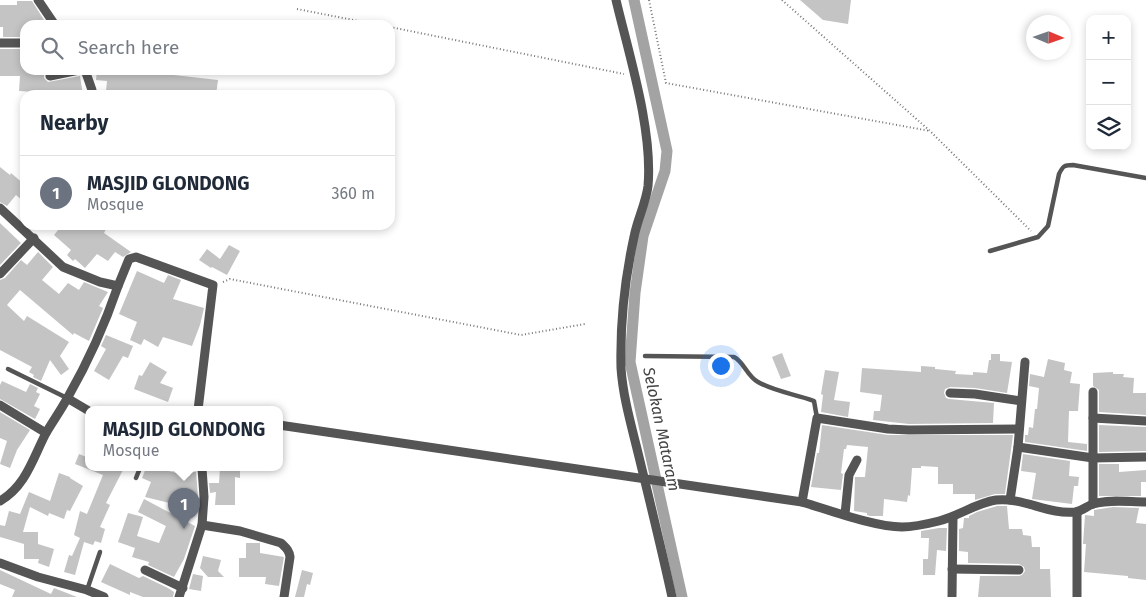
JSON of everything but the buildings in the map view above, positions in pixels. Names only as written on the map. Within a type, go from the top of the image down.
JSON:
[{"type":"street","points":[[38,0],[51,20]]},
{"type":"street","points":[[616,0],[648,147],[648,188],[636,228],[630,257],[622,333],[622,370],[629,415],[649,479],[672,597]]},
{"type":"street","points":[[0,43],[20,43]]},
{"type":"street","points":[[50,76],[55,75]]},
{"type":"street","points":[[88,75],[92,90]]},
{"type":"street","points":[[0,208],[20,226]]},
{"type":"street","points":[[25,230],[63,267],[100,282],[118,286]]},
{"type":"street","points":[[0,274],[34,238]]},
{"type":"street","points":[[0,501],[12,493],[23,481],[46,432],[67,398],[109,314],[118,286],[130,259],[136,257],[213,284],[198,406]]},
{"type":"street","points":[[1010,500],[1018,447],[1025,362]]},
{"type":"street","points":[[1093,392],[1093,504]]},
{"type":"street","points":[[950,393],[975,394],[1021,401]]},
{"type":"street","points":[[67,398],[85,409]]},
{"type":"street","points":[[0,405],[46,432]]},
{"type":"street","points":[[802,502],[818,418],[902,430],[1019,429]]},
{"type":"street","points":[[1093,418],[1146,421]]},
{"type":"street","points":[[283,425],[802,502],[873,522],[901,527],[953,517],[970,508],[995,500],[1010,500],[1053,510],[1077,512],[1093,504],[1117,501],[1146,502]]},
{"type":"street","points":[[1018,447],[1093,458],[1146,457]]},
{"type":"street","points":[[844,514],[849,475],[857,460]]},
{"type":"street","points":[[179,597],[202,525],[204,497],[202,471]]},
{"type":"street","points":[[1077,512],[1077,597]]},
{"type":"street","points":[[952,597],[953,517]]},
{"type":"street","points":[[202,525],[240,531],[281,543],[289,551],[290,557],[284,597]]},
{"type":"street","points":[[0,563],[38,578],[87,590],[104,597]]},
{"type":"street","points":[[952,569],[1019,570]]},
{"type":"street","points":[[145,570],[183,588]]},
{"type":"lane","points":[[990,251],[1038,237],[1048,226],[1059,174],[1063,166],[1073,165],[1146,178]]},
{"type":"lane","points":[[645,356],[734,357],[741,362],[750,376],[757,382],[814,401],[818,418]]},
{"type":"lane","points":[[8,369],[67,398]]},
{"type":"lane","points":[[136,478],[139,471]]},
{"type":"lane","points":[[87,590],[100,552]]},
{"type":"path","points":[[649,0],[666,83],[930,131]]},
{"type":"path","points":[[782,0],[930,131],[1038,237]]},
{"type":"path","points":[[297,9],[353,20]]},
{"type":"path","points":[[395,28],[634,76]]},
{"type":"path","points":[[213,284],[230,279],[521,335],[585,324]]},
{"type":"waterway","name":"Selokan Mataram","points":[[634,0],[667,151],[665,171],[643,236],[635,293],[630,362],[682,597]]},
{"type":"place","name":"MASJID GLONDONG","points":[[184,529]]}]
